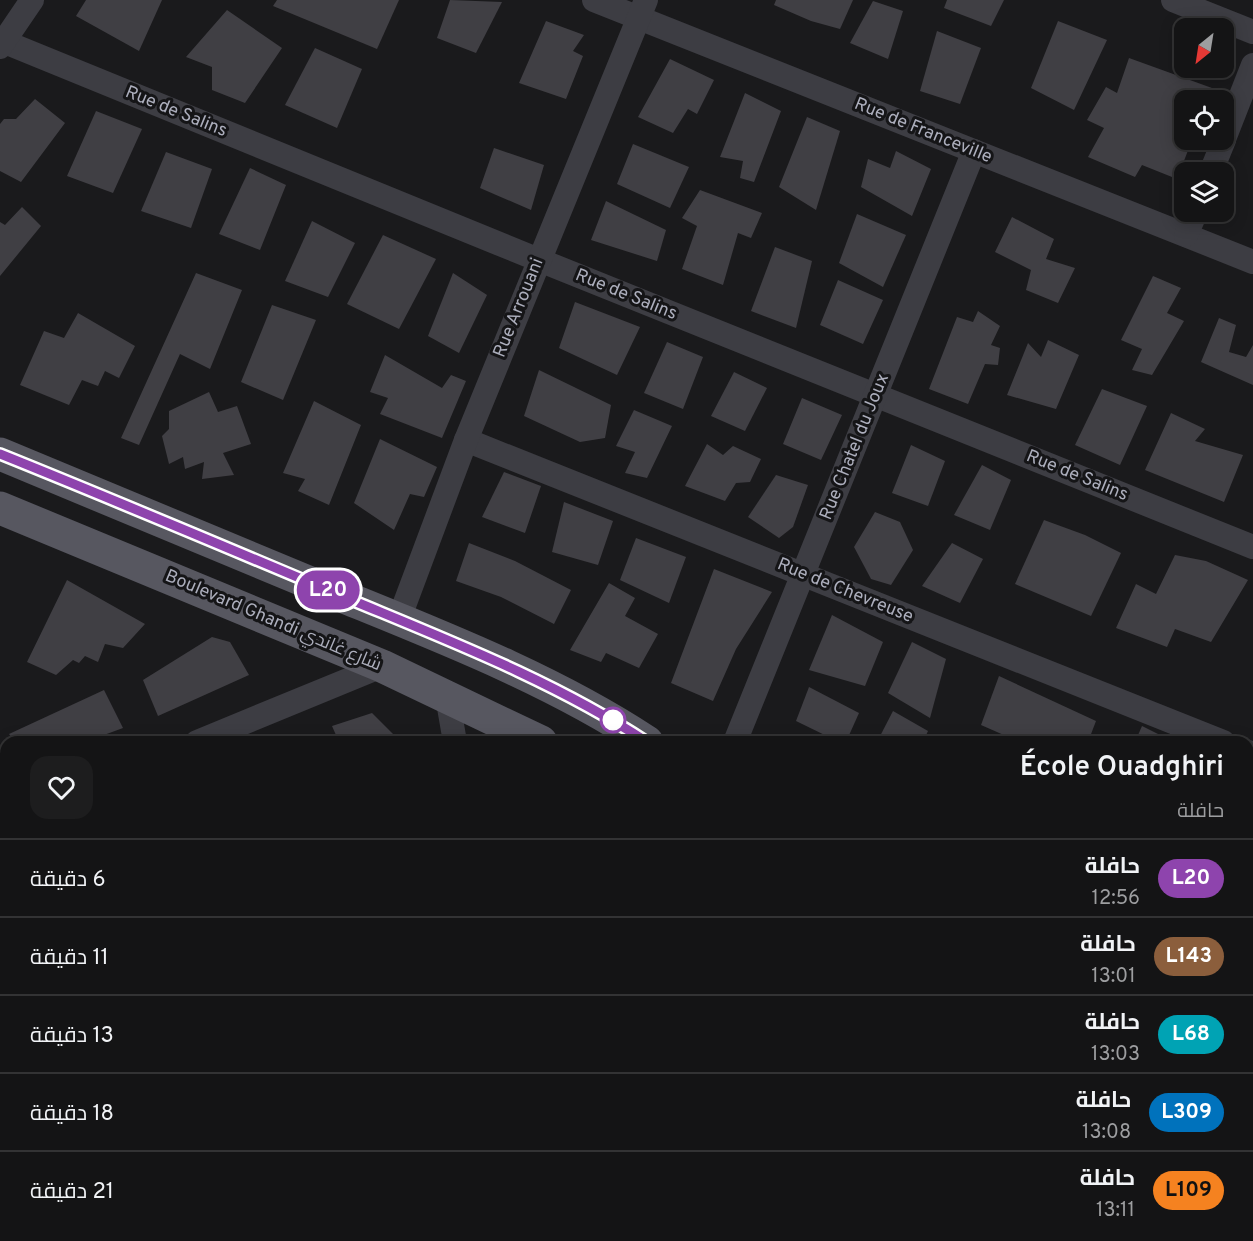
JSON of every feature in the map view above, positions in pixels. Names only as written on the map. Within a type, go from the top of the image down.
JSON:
[{"type":"main road","points":[[0,454],[399,620],[561,693],[610,718],[638,736]]},
{"type":"main road","name":"Boulevard Ghandi شارع غاندي","points":[[0,508],[382,666],[529,736]]},
{"type":"street","points":[[1,43],[32,0]]},
{"type":"street","name":"Rue de Franceville","points":[[594,0],[642,9],[974,151],[1253,262]]},
{"type":"street","points":[[1173,0],[1253,32]]},
{"type":"street","name":"Rue Arrouani","points":[[399,620],[466,440],[642,9]]},
{"type":"street","name":"Rue de Salins","points":[[1,43],[1253,546]]},
{"type":"street","points":[[1234,113],[1253,65]]},
{"type":"street","name":"Rue Chatel du Joux","points":[[737,736],[974,151]]},
{"type":"street","points":[[1186,235],[1192,222]]},
{"type":"street","name":"Rue de Chevreuse","points":[[466,440],[1208,736]]},
{"type":"street","points":[[212,736],[382,666]]},
{"type":"street","points":[[447,696],[454,736]]},
{"type":"building","points":[[86,0],[162,0],[139,51],[76,16]]},
{"type":"building","points":[[277,0],[399,0],[377,49],[273,6]]},
{"type":"building","points":[[450,0],[502,2],[476,53],[437,38]]},
{"type":"building","points":[[776,0],[853,0],[840,29],[811,21],[774,5]]},
{"type":"building","points":[[947,0],[1004,0],[991,26],[944,8]]},
{"type":"building","points":[[873,1],[903,11],[888,59],[850,43]]},
{"type":"building","points":[[227,10],[282,48],[245,103],[212,90],[212,67],[186,57]]},
{"type":"building","points":[[546,21],[584,35],[573,51],[583,56],[566,99],[519,83]]},
{"type":"building","points":[[1058,21],[1107,40],[1074,110],[1031,88]]},
{"type":"building","points":[[937,31],[981,48],[960,104],[920,91]]},
{"type":"building","points":[[315,48],[362,69],[337,128],[285,105]]},
{"type":"building","points":[[1129,58],[1174,74],[1174,78],[1184,78],[1212,88],[1211,90],[1174,90],[1174,150],[1188,150],[1184,162],[1174,162],[1174,178],[1142,165],[1135,177],[1088,157],[1104,128],[1087,120],[1106,87],[1117,93]]},
{"type":"building","points":[[670,59],[714,80],[697,114],[688,109],[673,133],[638,117]]},
{"type":"building","points":[[745,93],[781,111],[754,182],[740,178],[743,161],[720,157]]},
{"type":"building","points":[[35,99],[65,123],[21,182],[0,171],[0,124],[4,119],[16,119]]},
{"type":"building","points":[[96,111],[142,129],[113,193],[67,176]]},
{"type":"building","points":[[807,117],[840,131],[816,210],[779,187]]},
{"type":"building","points":[[633,144],[689,167],[670,208],[617,184]]},
{"type":"building","points":[[494,148],[544,165],[531,210],[480,188]]},
{"type":"building","points":[[896,151],[931,169],[912,216],[861,187],[868,159],[890,168]]},
{"type":"building","points":[[166,152],[212,169],[191,228],[141,211]]},
{"type":"building","points":[[250,168],[286,185],[260,250],[219,234]]},
{"type":"building","points":[[700,190],[762,213],[751,238],[738,233],[723,285],[682,269],[697,226],[682,218]]},
{"type":"building","points":[[606,201],[666,230],[657,261],[591,240]]},
{"type":"building","points":[[22,207],[41,226],[0,276],[0,222],[5,225]]},
{"type":"building","points":[[857,214],[906,235],[883,287],[839,263]]},
{"type":"building","points":[[1012,217],[1054,239],[1046,259],[1075,268],[1058,303],[1026,290],[1031,270],[995,252]]},
{"type":"building","points":[[312,221],[355,243],[328,297],[285,281]]},
{"type":"building","points":[[383,235],[436,259],[399,329],[347,304]]},
{"type":"building","points":[[775,247],[812,261],[796,328],[751,311]]},
{"type":"building","points":[[196,273],[242,290],[210,369],[180,354],[139,445],[121,438]]},
{"type":"building","points":[[453,273],[487,295],[459,353],[428,336]]},
{"type":"building","points":[[1153,276],[1181,288],[1167,313],[1184,321],[1152,375],[1132,370],[1142,349],[1121,340]]},
{"type":"building","points":[[838,280],[883,300],[863,344],[820,325]]},
{"type":"building","points":[[575,302],[640,327],[617,375],[559,348]]},
{"type":"building","points":[[272,305],[316,320],[283,400],[241,382]]},
{"type":"building","points":[[978,311],[1000,326],[991,345],[1000,348],[998,365],[985,364],[968,404],[929,389],[957,317],[973,322]]},
{"type":"building","points":[[78,313],[135,346],[119,378],[105,371],[98,386],[82,380],[69,405],[20,385],[44,331],[64,338]]},
{"type":"building","points":[[1219,318],[1236,325],[1229,352],[1246,357],[1253,345],[1253,385],[1201,362]]},
{"type":"building","points":[[1048,340],[1079,355],[1056,409],[1007,395],[1028,343],[1041,357]]},
{"type":"building","points":[[667,342],[703,357],[683,409],[644,393]]},
{"type":"building","points":[[385,355],[442,388],[451,375],[466,381],[442,438],[380,414],[388,398],[370,392]]},
{"type":"building","points":[[539,370],[611,405],[605,438],[580,442],[524,416]]},
{"type":"building","points":[[734,372],[767,388],[745,431],[711,416]]},
{"type":"building","points":[[1102,389],[1147,406],[1120,465],[1075,445]]},
{"type":"building","points":[[209,392],[218,412],[237,406],[251,444],[223,453],[234,475],[202,479],[204,462],[185,469],[183,457],[169,464],[162,436],[169,429],[169,411]]},
{"type":"building","points":[[802,398],[842,415],[821,460],[783,444]]},
{"type":"building","points":[[314,401],[361,425],[329,505],[298,491],[305,479],[283,473]]},
{"type":"building","points":[[634,410],[672,426],[647,478],[625,473],[635,452],[616,446]]},
{"type":"building","points":[[1171,413],[1205,429],[1195,441],[1243,455],[1224,502],[1145,470]]},
{"type":"building","points":[[380,439],[437,467],[424,497],[410,494],[394,530],[354,503]]},
{"type":"building","points":[[707,444],[723,455],[733,446],[761,459],[750,482],[736,483],[725,501],[685,486]]},
{"type":"building","points":[[911,445],[945,461],[928,506],[892,493]]},
{"type":"building","points":[[982,465],[1011,480],[990,530],[954,515]]},
{"type":"building","points":[[504,472],[541,486],[525,533],[482,517]]},
{"type":"building","points":[[776,475],[808,485],[793,527],[779,538],[748,517]]},
{"type":"building","points":[[564,502],[613,521],[598,565],[552,552]]},
{"type":"building","points":[[875,512],[900,522],[913,550],[891,585],[871,579],[854,547]]},
{"type":"building","points":[[1044,520],[1085,535],[1121,553],[1091,616],[1015,584]]},
{"type":"building","points":[[636,538],[686,557],[669,603],[620,580]]},
{"type":"building","points":[[469,543],[515,561],[571,590],[554,624],[501,597],[456,581]]},
{"type":"building","points":[[952,543],[983,559],[960,603],[922,586]]},
{"type":"building","points":[[1175,555],[1206,561],[1248,580],[1211,642],[1175,629],[1167,647],[1116,628],[1136,584],[1156,594]]},
{"type":"building","points":[[714,569],[772,592],[736,649],[713,701],[671,683]]},
{"type":"building","points":[[67,580],[145,624],[123,648],[105,644],[98,662],[85,656],[79,663],[73,660],[56,675],[27,662]]},
{"type":"building","points":[[609,583],[635,598],[625,616],[658,634],[639,668],[606,653],[601,662],[570,650]]},
{"type":"building","points":[[832,615],[883,642],[865,686],[809,670]]},
{"type":"building","points":[[212,637],[230,642],[249,675],[158,716],[143,680]]},
{"type":"building","points":[[912,642],[946,659],[930,718],[888,693]]},
{"type":"building","points":[[999,676],[1096,721],[1090,736],[1006,736],[981,725]]},
{"type":"building","points":[[809,687],[859,713],[849,736],[827,736],[796,721]]},
{"type":"building","points":[[104,690],[123,728],[101,736],[10,736],[9,734]]},
{"type":"building","points":[[893,711],[928,731],[926,736],[880,736]]},
{"type":"building","points":[[372,713],[395,736],[336,736],[332,726]]},
{"type":"building","points":[[1142,726],[1162,736],[1138,736]]},
{"type":"bus line","name":"L20","points":[[0,454],[399,620],[551,688],[610,718],[638,736]]}]
